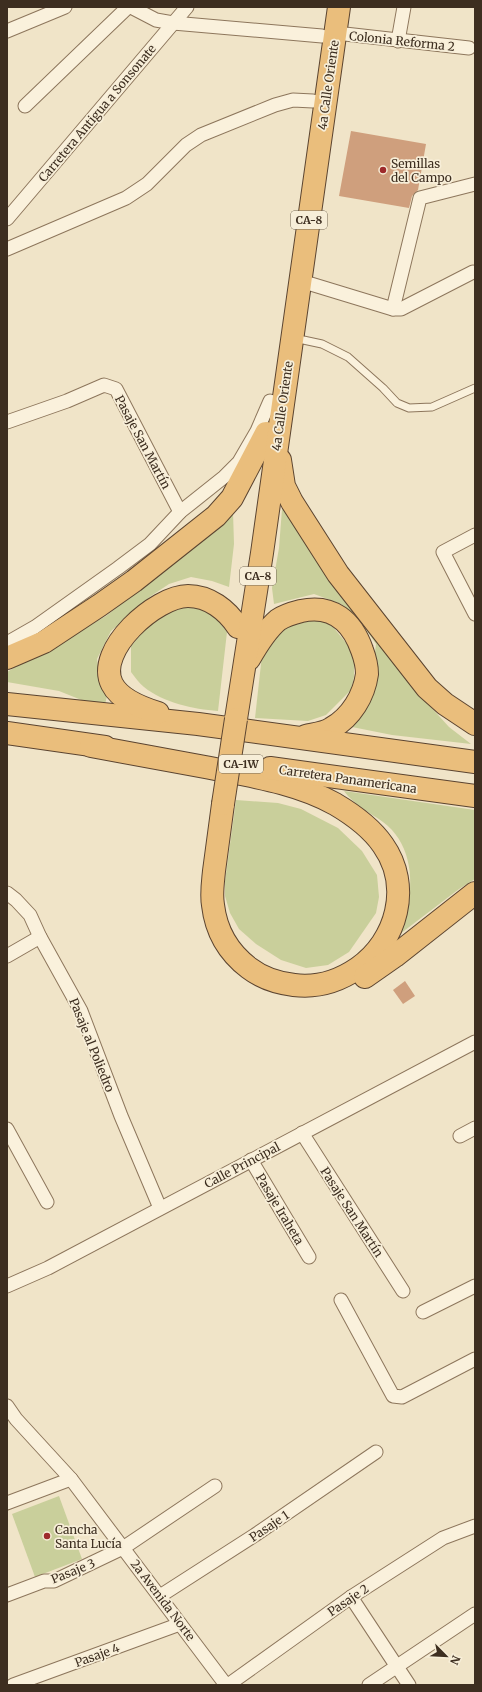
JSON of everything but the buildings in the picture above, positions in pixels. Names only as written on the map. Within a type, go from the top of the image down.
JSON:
[{"type":"highway","name":"4a Calle Oriente","points":[[238,723],[238,626],[272,433],[292,338],[301,281],[329,35],[325,7]]},
{"type":"highway","name":"4a Calle Oriente","points":[[219,803],[238,723],[272,433],[270,400],[313,101],[329,35],[339,7]]},
{"type":"highway","points":[[7,658],[44,642],[100,605],[216,516],[232,498],[272,433]]},
{"type":"highway","points":[[272,433],[284,486],[292,502],[338,574],[427,688],[445,704],[475,724]]},
{"type":"highway","points":[[198,724],[137,706],[119,692],[112,684],[110,673],[115,649],[130,628],[152,610],[164,603],[187,596],[199,598],[221,607],[230,615],[238,626]]},
{"type":"highway","points":[[238,723],[305,736],[331,729],[346,718],[356,704],[362,693],[367,674],[367,665],[357,637],[344,619],[328,611],[312,609],[294,612],[279,620],[260,641],[245,667]]},
{"type":"highway","points":[[7,704],[198,724],[238,723],[475,762]]},
{"type":"highway","name":"Carretera Panamericana","points":[[7,733],[91,746],[202,759],[475,796]]},
{"type":"highway","points":[[91,746],[259,777],[295,786],[336,805],[354,818],[370,831],[383,846],[392,863],[397,882],[398,901],[393,925],[382,945],[372,956],[346,975],[323,984],[309,986],[283,984],[267,979],[251,970],[234,954],[225,943],[217,924],[212,903],[219,803]]},
{"type":"highway","points":[[219,803],[204,882],[204,913],[209,930],[217,946],[229,962],[248,979],[268,989],[292,995],[325,992],[357,982],[395,956],[475,893]]},
{"type":"street","points":[[7,31],[65,7]]},
{"type":"street","points":[[25,106],[130,7]]},
{"type":"street","name":"Colonia Reforma 2","points":[[130,7],[156,20],[173,23],[469,48]]},
{"type":"street","name":"Carretera Antigua a Sonsonate","points":[[7,219],[187,7]]},
{"type":"street","points":[[398,41],[404,7]]},
{"type":"street","points":[[7,249],[126,198],[147,184],[186,145],[201,135],[275,105],[293,100],[313,101]]},
{"type":"street","points":[[393,309],[420,198],[475,184]]},
{"type":"street","points":[[301,281],[393,309],[401,309],[473,272]]},
{"type":"street","name":"Pasaje San Martín","points":[[7,422],[67,401],[104,385],[116,389],[180,512]]},
{"type":"street","points":[[7,643],[35,627],[150,544],[180,512],[224,477],[239,462],[257,431],[270,400]]},
{"type":"street","points":[[475,535],[443,552],[475,614]]},
{"type":"street","name":"Pasaje al Poliedro","points":[[7,893],[30,915],[40,937],[81,1011],[121,1116],[160,1208]]},
{"type":"street","points":[[7,956],[40,937]]},
{"type":"street","name":"Calle Principal","points":[[7,1286],[48,1268],[475,1042]]},
{"type":"street","points":[[460,1136],[475,1128]]},
{"type":"street","points":[[7,1129],[47,1202]]},
{"type":"street","name":"Pasaje San Martín","points":[[302,1133],[403,1291]]},
{"type":"street","name":"Pasaje Iraheta","points":[[251,1160],[309,1257]]},
{"type":"street","points":[[424,1312],[475,1286]]},
{"type":"street","points":[[341,1300],[393,1396],[402,1397],[475,1359]]},
{"type":"street","name":"2a Avenida Norte","points":[[7,1406],[12,1420],[71,1479],[227,1685]]},
{"type":"street","name":"Pasaje 1","points":[[160,1596],[255,1535],[376,1452]]},
{"type":"street","points":[[7,1502],[71,1479]]},
{"type":"street","name":"Pasaje 3","points":[[7,1595],[44,1581],[54,1581],[123,1548],[216,1486]]},
{"type":"street","name":"Pasaje 2","points":[[227,1685],[351,1597],[443,1538],[475,1526]]},
{"type":"street","points":[[351,1597],[409,1685]]},
{"type":"street","points":[[369,1685],[475,1614]]},
{"type":"street","name":"Pasaje 4","points":[[13,1685],[180,1624]]},
{"type":"lane","points":[[292,338],[322,344],[348,357],[397,402],[409,408],[432,407],[475,388]]},
{"type":"green space","points":[[282,509],[292,515],[420,695],[449,727],[471,744],[392,735],[352,727],[370,693],[376,644],[356,615],[341,604],[314,594],[274,604],[272,588],[279,548]]},
{"type":"green space","points":[[233,512],[234,544],[229,587],[212,581],[191,577],[169,584],[151,596],[111,631],[97,659],[100,679],[107,696],[104,709],[59,691],[7,682],[7,672],[106,616],[208,535]]},
{"type":"green space","points":[[177,606],[200,607],[215,617],[227,632],[218,711],[189,707],[160,697],[144,687],[131,672],[131,646],[158,614]]},
{"type":"green space","points":[[301,621],[323,621],[333,627],[352,650],[354,677],[351,690],[326,715],[308,721],[255,718],[262,655],[281,631]]},
{"type":"green space","points":[[344,791],[475,810],[475,879],[459,889],[396,937],[406,913],[410,894],[410,871],[408,859],[399,839],[392,830],[357,804]]},
{"type":"green space","points":[[236,800],[278,803],[301,809],[338,828],[362,851],[377,875],[379,897],[376,913],[349,952],[328,965],[306,968],[281,960],[256,944],[239,929],[230,913],[225,896],[225,881]]},
{"type":"green space","name":"Cancha Santa Lucía","points":[[59,1496],[82,1559],[35,1577],[12,1514]]},
{"type":"place","name":"Semillas del Campo","points":[[383,170]]},
{"type":"place","name":"Cancha Santa Lucía","points":[[47,1536]]}]
